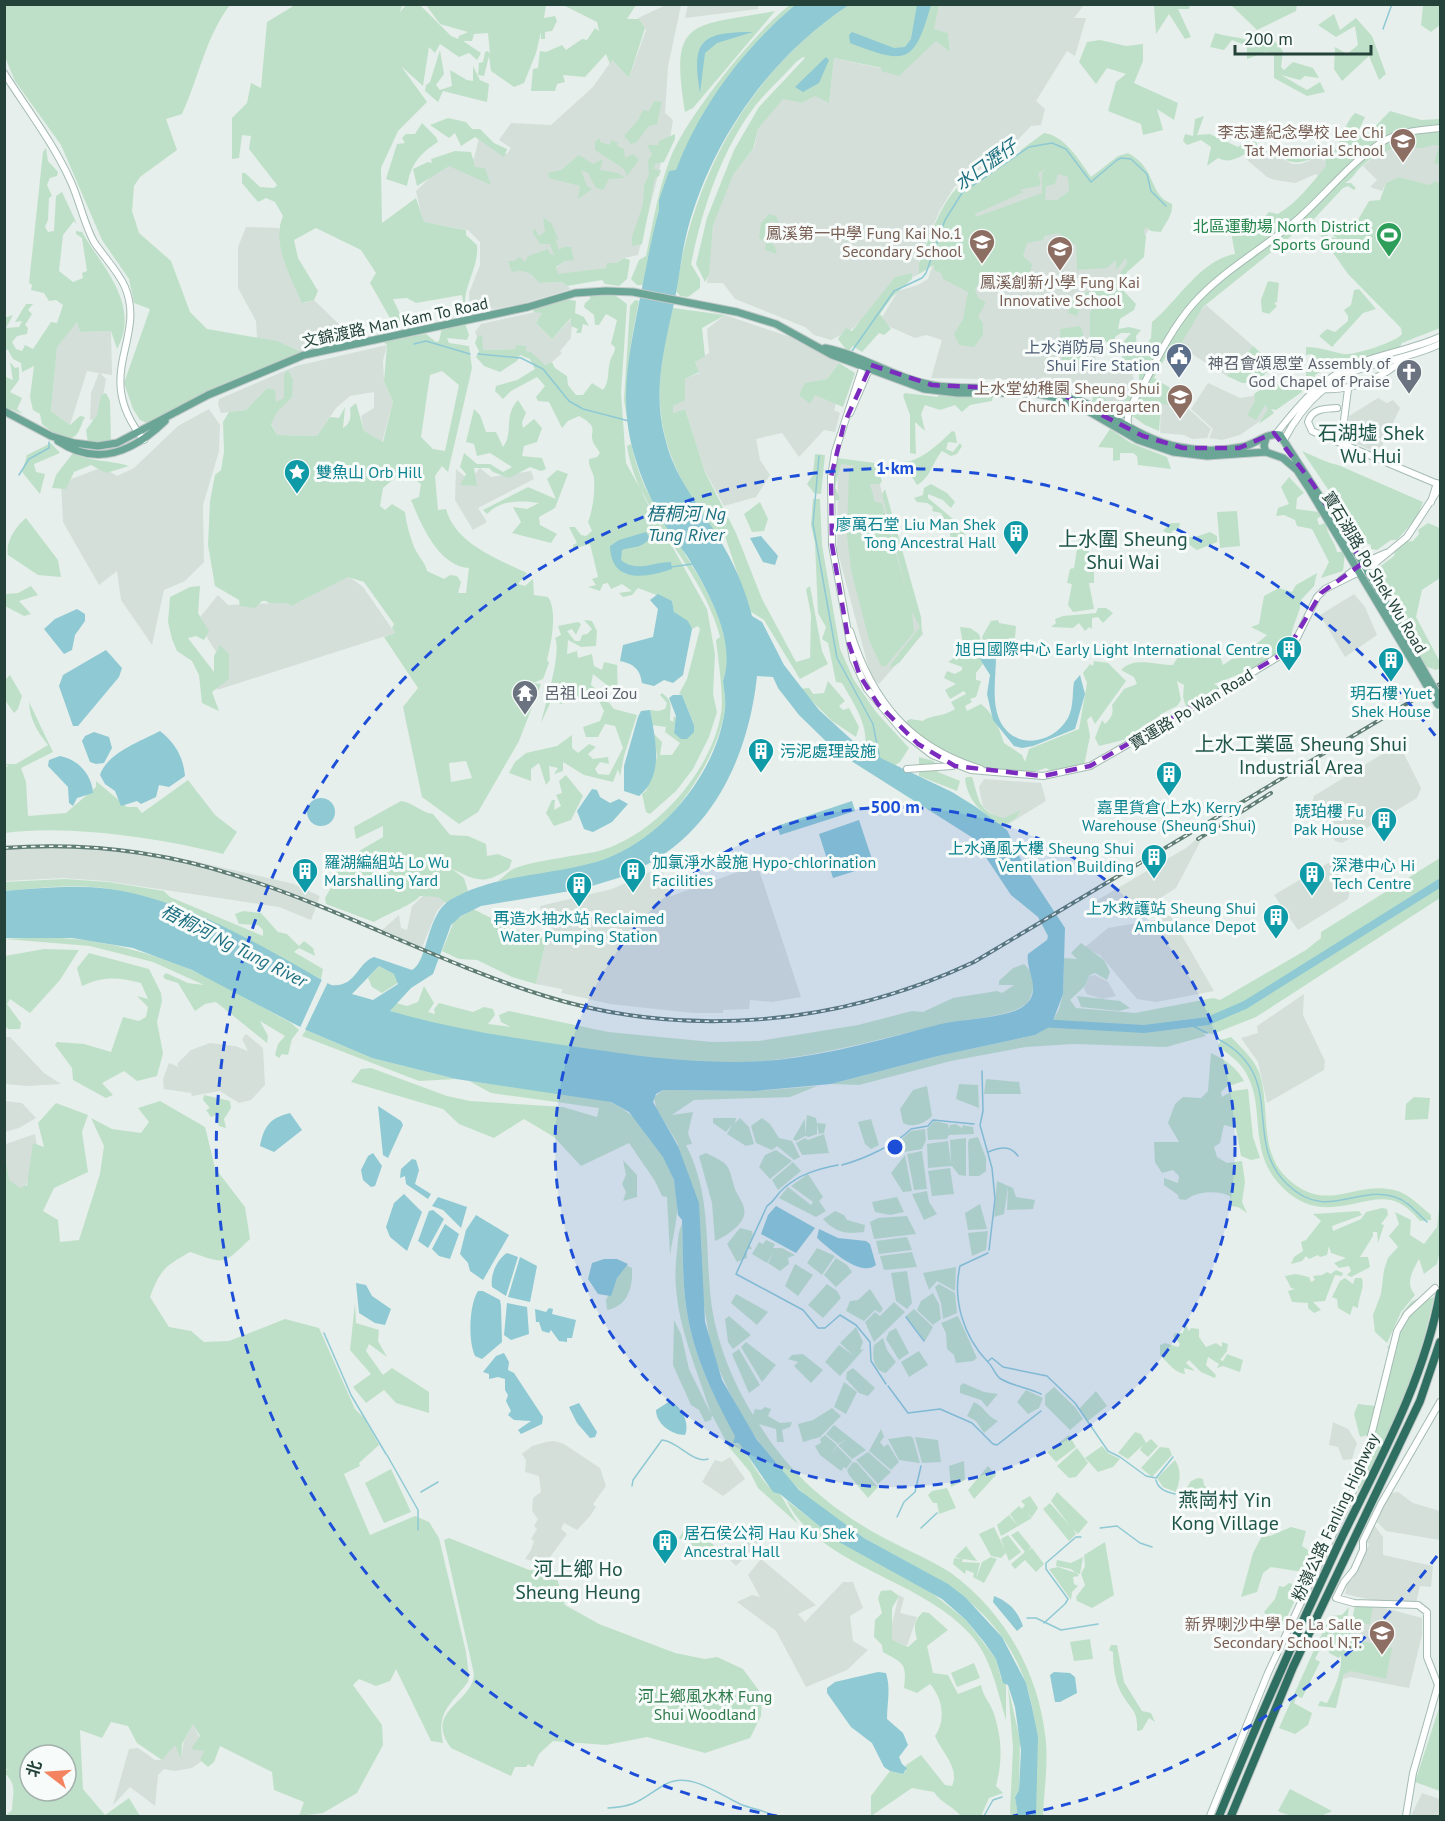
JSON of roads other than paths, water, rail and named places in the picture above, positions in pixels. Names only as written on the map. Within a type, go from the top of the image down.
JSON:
[{"type":"highway","name":"粉嶺公路 Fanling Highway","points":[[1219,1816],[1280,1668],[1409,1396],[1430,1339],[1438,1292]]},
{"type":"highway","name":"粉嶺公路 Fanling Highway","points":[[1231,1816],[1293,1667],[1420,1401],[1440,1342]]},
{"type":"main road","name":"文錦渡路 Man Kam To Road","points":[[51,436],[79,444],[98,446],[124,441],[208,395],[304,355],[528,307],[575,293],[633,292],[737,312],[776,324],[819,347],[867,366]]},
{"type":"main road","points":[[867,366],[932,385],[1033,388],[1055,391],[1073,397],[1132,430],[1167,444],[1208,450],[1245,447],[1272,435]]},
{"type":"main road","points":[[867,366],[907,384],[939,392],[1029,393],[1057,398],[1081,407],[1133,438],[1173,452],[1215,456],[1266,452]]},
{"type":"main road","name":"文錦渡路 Man Kam To Road","points":[[4,411],[69,447],[98,455],[130,449],[144,440],[172,415]]},
{"type":"main road","points":[[1272,435],[1263,446],[1271,456],[1279,455],[1285,443]]},
{"type":"main road","name":"寶石湖路 Po Shek Wu Road","points":[[1272,435],[1285,443],[1365,566],[1440,704]]},
{"type":"main road","name":"寶石湖路 Po Shek Wu Road","points":[[1279,455],[1297,470],[1357,571],[1422,673]]},
{"type":"street","points":[[4,73],[50,142],[71,182],[94,241],[125,287],[129,321],[119,386],[123,406],[144,440]]},
{"type":"street","points":[[1132,430],[1127,420],[1132,404],[1177,326],[1211,286],[1297,220],[1381,142],[1412,131],[1440,128]]},
{"type":"street","points":[[1272,435],[1309,393],[1334,374],[1362,362],[1409,349],[1440,337]]},
{"type":"street","points":[[1285,443],[1297,417],[1324,389],[1362,368],[1440,344]]},
{"type":"street","points":[[1324,389],[1348,389],[1396,366],[1407,356]]},
{"type":"street","name":"寶運路 Po Wan Road","points":[[867,366],[844,424],[831,477],[830,516],[842,608],[853,659],[867,690],[904,733],[932,755],[955,766],[1003,774],[1043,776],[1090,766],[1116,753],[1286,652],[1303,630],[1317,597],[1325,589],[1386,552],[1412,531],[1439,487]]},
{"type":"street","points":[[1346,447],[1342,436],[1348,389]]},
{"type":"street","points":[[1335,390],[1342,400],[1337,408],[1316,411],[1308,422],[1314,433],[1439,487]]},
{"type":"street","points":[[1109,417],[1118,417],[1132,404]]},
{"type":"street","points":[[1337,408],[1344,415]]},
{"type":"street","points":[[1335,441],[1342,436]]},
{"type":"street","name":"寶運路 Po Wan Road","points":[[842,608],[872,687],[906,729],[945,756],[1003,774]]},
{"type":"street","points":[[907,769],[955,766]]},
{"type":"street","points":[[1210,1816],[1268,1673],[1353,1491],[1368,1448],[1397,1331],[1412,1308],[1438,1292]]},
{"type":"street","points":[[1406,1816],[1413,1773],[1438,1684],[1427,1657],[1428,1616],[1418,1605],[1354,1603],[1336,1598],[1344,1582],[1354,1570],[1372,1521],[1440,1402]]},
{"type":"water","points":[[795,5],[849,5],[794,49],[770,74],[729,131],[699,195],[688,228],[661,373],[661,422],[669,452],[680,477],[729,556],[752,616],[762,622],[784,665],[819,710],[870,753],[952,792],[1007,830],[1023,864],[1065,928],[1063,994],[1051,1026],[1035,1035],[938,1056],[831,1084],[755,1091],[663,1090],[656,1094],[653,1102],[678,1146],[699,1203],[705,1322],[722,1380],[757,1440],[799,1490],[864,1538],[948,1584],[965,1597],[1002,1637],[1026,1683],[1038,1737],[1036,1816],[1018,1816],[1015,1797],[1019,1790],[1021,1750],[1015,1707],[1008,1685],[1003,1683],[996,1659],[984,1642],[966,1620],[942,1599],[839,1542],[780,1494],[773,1492],[739,1443],[733,1443],[735,1436],[706,1376],[690,1329],[684,1289],[682,1220],[678,1215],[674,1180],[663,1157],[629,1112],[611,1102],[456,1079],[372,1058],[306,1030],[192,970],[133,948],[72,938],[5,938],[5,891],[70,887],[110,889],[168,903],[196,914],[252,941],[331,985],[339,985],[351,979],[368,960],[374,957],[412,970],[421,958],[436,916],[450,900],[485,885],[522,876],[578,867],[619,853],[642,840],[681,803],[710,758],[720,733],[725,709],[723,681],[726,650],[723,633],[711,600],[687,556],[662,519],[636,462],[627,420],[628,368],[633,333],[659,210],[659,200],[669,171],[676,170],[697,124],[740,60]],"holes":[[[757,676],[773,677],[778,688],[799,715],[837,752],[973,838],[1011,895],[1038,917],[1048,936],[1047,940],[1028,954],[1033,993],[1025,1005],[1009,1013],[941,1024],[819,1054],[752,1062],[702,1061],[602,1051],[459,1028],[390,1011],[411,988],[433,974],[451,925],[461,916],[481,906],[582,889],[641,871],[642,867],[668,852],[690,833],[724,787],[736,761],[753,705]],[[379,966],[394,974],[398,984],[373,1000],[352,994]]]},
{"type":"water","points":[[917,5],[931,5],[919,39],[913,49],[906,54],[884,55],[850,43],[849,35],[852,32],[894,48],[905,47],[911,39]]},
{"type":"water","points":[[753,32],[717,43],[705,53],[700,93],[697,61],[699,50],[704,43],[711,37],[722,34]]},
{"type":"water","points":[[826,57],[829,60],[819,83],[803,92],[795,87]]},
{"type":"water","name":"梧桐河 Ng Tung River","points":[[646,532],[650,538],[647,542],[622,550],[621,560],[633,566],[671,562],[672,569],[641,576],[623,572],[616,567],[610,546],[619,540]]},
{"type":"water","points":[[761,536],[778,556],[775,565],[763,562],[750,538]]},
{"type":"water","points":[[658,594],[672,601],[674,612],[688,621],[692,629],[683,675],[673,683],[664,680],[654,686],[642,683],[636,668],[620,661],[623,645],[653,637],[658,609],[650,600]]},
{"type":"water","points":[[77,609],[85,614],[85,621],[75,635],[72,650],[64,654],[44,629],[55,619]]},
{"type":"water","points":[[990,649],[996,656],[997,713],[1007,731],[1024,740],[1044,738],[1053,734],[1070,714],[1074,682],[1080,675],[1085,694],[1075,729],[1033,746],[1022,748],[1014,746],[993,720],[987,694],[990,675],[980,659],[984,650]]},
{"type":"water","points":[[106,650],[122,668],[119,677],[78,726],[73,726],[59,686],[63,675]]},
{"type":"water","points":[[673,695],[682,695],[694,725],[694,732],[687,739],[681,739],[674,733],[676,716],[669,698]]},
{"type":"water","points":[[650,710],[656,744],[655,767],[652,778],[639,796],[624,791],[624,766],[638,717],[641,711]]},
{"type":"water","points":[[160,731],[177,750],[185,776],[169,787],[159,785],[156,797],[141,804],[137,801],[121,806],[115,791],[105,784],[100,775],[104,767],[126,748]]},
{"type":"water","points":[[94,732],[109,737],[112,748],[104,763],[90,762],[82,741],[85,736]]},
{"type":"water","points":[[60,756],[78,764],[87,774],[92,786],[93,793],[77,798],[73,806],[69,803],[68,787],[48,766],[49,760]]},
{"type":"water","points":[[592,789],[597,790],[600,797],[610,803],[619,799],[628,804],[612,822],[593,832],[584,829],[577,811]]},
{"type":"water","points":[[321,798],[331,802],[335,812],[331,822],[321,826],[311,822],[307,812],[311,802]]},
{"type":"water","points":[[852,801],[855,811],[780,835],[777,826]]},
{"type":"water","points":[[859,820],[874,865],[833,878],[819,834]]},
{"type":"water","points":[[378,1106],[401,1121],[403,1125],[388,1158],[383,1155]]},
{"type":"water","points":[[290,1113],[302,1130],[274,1152],[260,1146],[269,1124],[277,1117]]},
{"type":"water","points":[[373,1153],[382,1166],[375,1186],[371,1187],[363,1180],[361,1170],[368,1156]]},
{"type":"water","points":[[412,1159],[416,1160],[419,1170],[415,1184],[431,1194],[428,1199],[406,1184],[405,1176],[400,1178],[401,1169]]},
{"type":"water","points":[[404,1194],[422,1212],[407,1251],[390,1237],[386,1227],[394,1203]]},
{"type":"water","points":[[438,1197],[467,1207],[461,1228],[443,1210],[432,1206]]},
{"type":"water","points":[[776,1206],[815,1228],[796,1253],[761,1234],[768,1215]]},
{"type":"water","points":[[433,1210],[444,1219],[428,1248],[418,1241],[429,1211]]},
{"type":"water","points":[[476,1215],[509,1235],[483,1280],[470,1271],[468,1263],[460,1254],[466,1230]]},
{"type":"water","points":[[445,1224],[459,1234],[450,1259],[439,1256],[432,1249]]},
{"type":"water","points":[[819,1229],[838,1238],[866,1241],[870,1244],[876,1265],[862,1268],[837,1255],[817,1238]]},
{"type":"water","points":[[507,1253],[518,1257],[506,1296],[492,1287],[492,1282],[497,1263]]},
{"type":"water","points":[[520,1257],[537,1266],[530,1302],[508,1297]]},
{"type":"water","points":[[604,1259],[617,1259],[628,1264],[617,1278],[611,1296],[598,1294],[588,1279],[592,1263]]},
{"type":"water","points":[[356,1283],[366,1285],[372,1296],[391,1309],[385,1325],[375,1323],[359,1313]]},
{"type":"water","points":[[478,1291],[483,1291],[500,1300],[501,1306],[502,1342],[482,1359],[475,1356],[470,1333],[471,1314]]},
{"type":"water","points":[[507,1303],[527,1307],[529,1334],[511,1340],[504,1335]]},
{"type":"water","points":[[549,1308],[553,1309],[552,1314],[576,1320],[572,1338],[567,1338],[567,1342],[559,1341],[551,1330],[549,1333],[542,1331],[539,1322],[536,1322],[535,1309],[546,1312]]},
{"type":"water","points":[[504,1353],[509,1362],[508,1370],[514,1373],[543,1417],[542,1424],[521,1434],[518,1430],[531,1421],[514,1420],[508,1415],[511,1411],[506,1401],[508,1395],[505,1390],[505,1379],[498,1377],[489,1379],[489,1374],[483,1372],[496,1356]]},
{"type":"water","points":[[670,1401],[684,1416],[685,1435],[670,1431],[659,1420],[656,1410]]},
{"type":"water","points":[[579,1403],[597,1432],[595,1437],[590,1438],[577,1423],[569,1407]]},
{"type":"water","points":[[994,1596],[1008,1604],[1018,1615],[1023,1626],[1017,1631],[993,1602]]},
{"type":"water","points":[[878,1672],[886,1673],[889,1691],[887,1719],[903,1733],[908,1745],[899,1757],[907,1768],[903,1774],[884,1767],[872,1743],[851,1727],[827,1693],[827,1688],[835,1682]]},
{"type":"water","points":[[1054,1672],[1070,1673],[1075,1677],[1077,1693],[1060,1702],[1055,1702],[1050,1675]]},
{"type":"waterway","points":[[1383,29],[1392,4]]},
{"type":"waterway","name":"水口瀝仔","points":[[852,351],[894,291],[922,278],[926,273],[945,220],[962,193],[1029,147],[1052,143],[1066,149],[1091,182],[1117,160],[1131,159],[1147,174],[1151,191],[1166,206]]},
{"type":"waterway","points":[[414,344],[426,341],[470,354]]},
{"type":"waterway","points":[[478,354],[521,358],[543,369],[569,401],[583,409],[629,421]]},
{"type":"waterway","points":[[19,475],[29,459],[49,448],[49,442]]},
{"type":"waterway","points":[[819,456],[813,524],[837,658],[873,724],[880,760]]},
{"type":"waterway","points":[[671,567],[692,564]]},
{"type":"waterway","points":[[1039,1023],[1144,1029],[1208,1021],[1245,1005],[1440,883]]},
{"type":"waterway","points":[[1191,1025],[1207,1033]]},
{"type":"waterway","points":[[1218,1039],[1239,1054],[1252,1071],[1259,1090],[1267,1148],[1274,1167],[1287,1184],[1315,1201],[1328,1202],[1381,1194],[1395,1197],[1408,1204],[1427,1222]]},
{"type":"waterway","points":[[982,1071],[983,1111],[980,1125],[992,1168],[995,1199],[989,1250]]},
{"type":"waterway","points":[[842,1165],[879,1151],[897,1141],[911,1129],[928,1126],[933,1120],[974,1124]]},
{"type":"waterway","points":[[988,1152],[1004,1148],[1012,1150],[1018,1156]]},
{"type":"waterway","points":[[838,1165],[802,1176],[781,1191],[767,1206],[736,1274],[803,1310],[818,1328],[825,1328],[840,1315],[856,1325],[870,1342],[871,1361],[886,1384]]},
{"type":"waterway","points":[[988,1253],[960,1266],[959,1305],[966,1329],[999,1378],[1041,1394]]},
{"type":"waterway","points":[[906,1317],[924,1341]]},
{"type":"waterway","points":[[324,1333],[351,1395],[386,1454]]},
{"type":"waterway","points":[[988,1361],[992,1358],[1003,1367],[1047,1376],[1075,1403],[1108,1451],[1146,1476],[1156,1478],[1173,1457]]},
{"type":"waterway","points":[[888,1386],[908,1413],[940,1409],[972,1423],[993,1444],[997,1445],[1041,1411]]},
{"type":"waterway","points":[[632,1486],[633,1480],[662,1440],[674,1444],[697,1458],[708,1459]]},
{"type":"waterway","points":[[387,1455],[418,1510],[418,1530]]},
{"type":"waterway","points":[[897,1517],[904,1502],[915,1492],[921,1466]]},
{"type":"waterway","points":[[1156,1480],[1163,1490],[1175,1494]]},
{"type":"waterway","points":[[421,1492],[438,1482]]},
{"type":"waterway","points":[[921,1528],[937,1513]]},
{"type":"waterway","points":[[1100,1528],[1117,1526],[1140,1543],[1152,1547]]},
{"type":"waterway","points":[[1044,1623],[1068,1599],[1046,1569],[1046,1563],[1076,1537],[1081,1537]]},
{"type":"waterway","points":[[1027,1618],[1036,1618],[1061,1630],[1098,1624]]},
{"type":"waterway","points":[[608,1808],[634,1803],[666,1784],[685,1780],[695,1782],[740,1804],[775,1816]]},
{"type":"waterway","points":[[984,1816],[993,1800],[1002,1797]]},
{"type":"railway","points":[[4,848],[62,846],[120,850],[206,867],[312,903],[506,983],[599,1010],[653,1018],[708,1021],[762,1019],[817,1012],[870,1000],[923,983],[974,962],[1440,684]]},
{"type":"railway","points":[[1198,839],[1271,793]]},
{"type":"place","name":"李志達紀念學校 Lee Chi Tat Memorial School","points":[[1403,164]]},
{"type":"place","name":"北區運動場 North District Sports Ground","points":[[1389,258]]},
{"type":"place","name":"鳳溪第一中學 Fung Kai No.1 Secondary School","points":[[982,265]]},
{"type":"place","name":"鳳溪創新小學 Fung Kai Innovative School","points":[[1060,272]]},
{"type":"place","name":"上水消防局 Sheung Shui Fire Station","points":[[1179,379]]},
{"type":"place","name":"神召會頌恩堂 Assembly of God Chapel of Praise","points":[[1409,395]]},
{"type":"place","name":"上水堂幼稚園 Sheung Shui Church Kindergarten","points":[[1180,420]]},
{"type":"place","name":"雙魚山 Orb Hill","points":[[297,495]]},
{"type":"place","name":"廖萬石堂 Liu Man Shek Tong Ancestral Hall","points":[[1016,556]]},
{"type":"place","name":"旭日國際中心 Early Light International Centre","points":[[1289,672]]},
{"type":"place","name":"玥石樓 Yuet Shek House","points":[[1391,683]]},
{"type":"place","name":"呂祖 Leoi Zou","points":[[525,716]]},
{"type":"place","name":"污泥處理設施","points":[[761,774]]},
{"type":"place","name":"嘉里貨倉(上水) Kerry Warehouse (Sheung Shui)","points":[[1169,797]]},
{"type":"place","name":"琥珀樓 Fu Pak House","points":[[1384,843]]},
{"type":"place","name":"上水通風大樓 Sheung Shui Ventilation Building","points":[[1154,880]]},
{"type":"place","name":"羅湖編組站 Lo Wu Marshalling Yard","points":[[305,894]]},
{"type":"place","name":"加氯淨水設施 Hypo-chlorination Facilities","points":[[633,894]]},
{"type":"place","name":"深港中心 Hi Tech Centre","points":[[1312,897]]},
{"type":"place","name":"再造水抽水站 Reclaimed Water Pumping Station","points":[[579,908]]},
{"type":"place","name":"上水救護站 Sheung Shui Ambulance Depot","points":[[1276,940]]},
{"type":"place","name":"居石侯公祠 Hau Ku Shek Ancestral Hall","points":[[665,1565]]},
{"type":"place","name":"新界喇沙中學 De La Salle Secondary School N.T.","points":[[1382,1656]]},
{"type":"district","name":"石湖墟 Shek Wu Hui","points":[[1371,444]]},
{"type":"district","name":"上水圍 Sheung Shui Wai","points":[[1123,550]]},
{"type":"district","name":"上水工業區 Sheung Shui Industrial Area","points":[[1301,756]]},
{"type":"district","name":"燕崗村 Yin Kong Village","points":[[1225,1512]]},
{"type":"district","name":"河上鄉 Ho Sheung Heung","points":[[578,1580]]},
{"type":"park label","name":"河上鄉風水林 Fung Shui Woodland","points":[[705,1705]]}]
